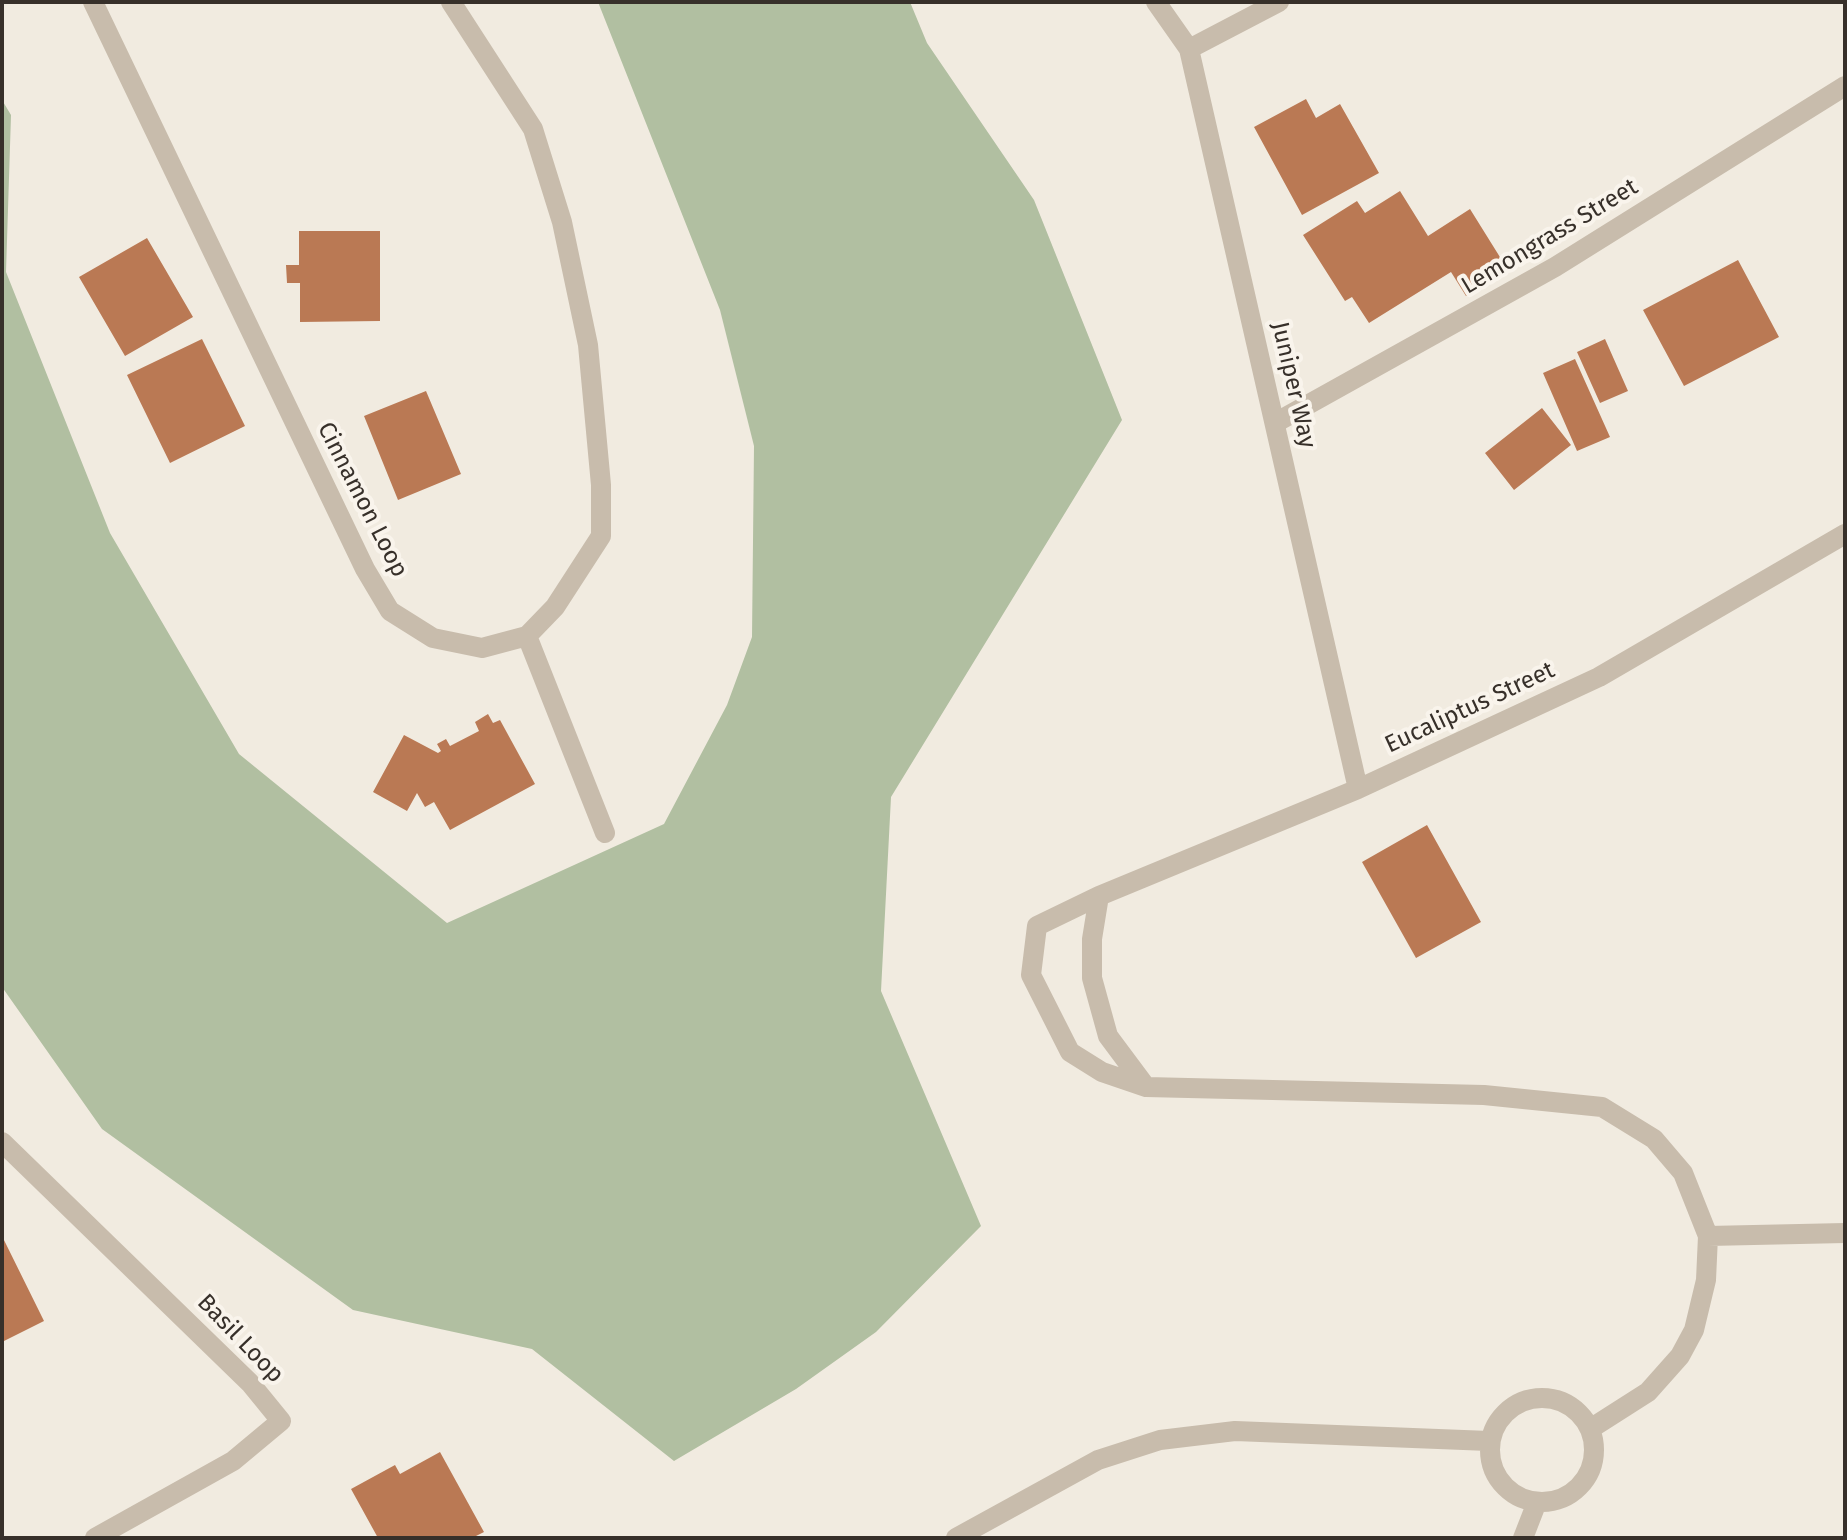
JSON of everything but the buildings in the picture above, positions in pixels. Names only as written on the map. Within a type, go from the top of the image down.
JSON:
[{"type":"street","name":"Cinnamon Loop","points":[[93,2],[365,569],[390,611],[433,638],[482,648],[527,636]]},
{"type":"street","points":[[451,2],[533,129],[562,222],[588,345],[601,485],[601,536],[555,607],[527,636],[605,833]]},
{"type":"street","name":"Juniper Way","points":[[1156,2],[1189,49],[1358,789]]},
{"type":"street","points":[[1189,49],[1279,2]]},
{"type":"street","name":"Lemongrass Street","points":[[1275,423],[1555,267],[1845,86]]},
{"type":"street","name":"Eucaliptus Street","points":[[1708,1236],[1683,1173],[1654,1139],[1602,1107],[1484,1095],[1146,1087],[1102,1072],[1070,1052],[1031,975],[1031,951],[1037,926],[1099,896],[1358,789],[1599,677],[1845,534]]},
{"type":"street","points":[[1099,896],[1092,939],[1092,978],[1108,1036],[1146,1087]]},
{"type":"street","name":"Basil Loop","points":[[2,1142],[10,1163],[250,1383],[281,1421],[233,1461],[95,1538]]},
{"type":"street","points":[[1590,1429],[1648,1392],[1680,1356],[1694,1330],[1706,1280],[1708,1236],[1845,1233]]},
{"type":"street","points":[[1552,1399],[1575,1409],[1590,1429],[1594,1453],[1587,1477],[1565,1497],[1537,1502],[1510,1492],[1492,1469],[1489,1441],[1501,1416],[1524,1400],[1552,1399]]},
{"type":"street","points":[[956,1538],[1098,1460],[1160,1440],[1235,1431],[1489,1441]]},
{"type":"street","points":[[1523,1538],[1537,1502]]},
{"type":"green space","points":[[598,2],[910,2],[927,43],[1034,200],[1122,420],[891,797],[881,991],[981,1226],[876,1332],[796,1389],[674,1461],[532,1349],[353,1310],[102,1129],[2,987],[2,100],[11,115],[6,272],[110,533],[239,754],[447,923],[664,824],[727,705],[752,637],[754,446],[720,310]]}]
